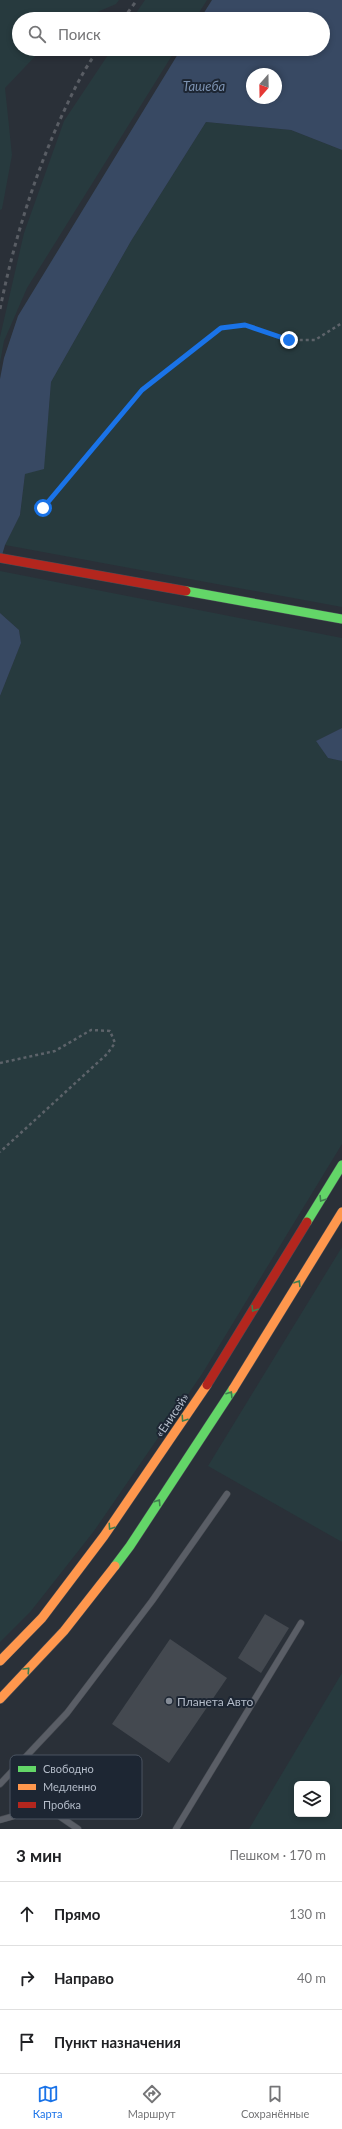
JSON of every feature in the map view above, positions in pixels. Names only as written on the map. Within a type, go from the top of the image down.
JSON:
[{"type":"main road","points":[[0,558],[342,619]]},
{"type":"main road","name":"«Енисей»","points":[[0,1661],[42,1618],[104,1536],[211,1379],[342,1166]]},
{"type":"main road","points":[[0,1699],[64,1631],[130,1546],[232,1391],[342,1212]]},
{"type":"lane","points":[[27,1755],[67,1713],[152,1601],[227,1494]]},
{"type":"lane","points":[[176,1829],[301,1623]]},
{"type":"lane","points":[[0,1784],[10,1773]]},
{"type":"lane","points":[[0,1820],[10,1817]]},
{"type":"lane","points":[[63,1819],[78,1829]]},
{"type":"path","points":[[43,508],[142,390],[221,328],[245,325],[289,340],[315,340],[342,323]]},
{"type":"path","points":[[0,1063],[55,1052],[91,1030],[110,1032],[115,1043],[106,1054],[0,1152]]},
{"type":"green space","points":[[0,0],[119,0],[116,4],[97,12],[12,12],[12,56],[35,56],[5,88],[12,155],[2,209],[0,210]]},
{"type":"green space","points":[[145,0],[207,0],[199,12],[137,12]]},
{"type":"green space","points":[[107,56],[172,56],[27,288],[4,341],[0,363],[0,337],[24,233],[64,121]]},
{"type":"green space","points":[[206,122],[291,130],[342,150],[342,607],[5,545],[20,515],[25,474],[48,417],[51,382],[131,241]]},
{"type":"green space","points":[[0,571],[342,638],[342,728],[316,741],[328,758],[342,761],[342,1144],[202,1374],[94,1531],[31,1611],[0,1642],[0,696],[21,643],[19,630],[0,613]]},
{"type":"green space","points":[[342,1247],[342,1542],[208,1466]]},
{"type":"green space","points":[[342,1673],[342,1829],[249,1829]]},
{"type":"water","name":"Ташеба","points":[[212,0],[342,0],[342,150],[291,130],[206,122],[131,241],[51,382],[44,469],[25,474],[20,515],[5,545],[0,562],[0,379],[4,358],[18,316],[177,56],[330,56],[330,12],[204,12]]},
{"type":"water","points":[[0,613],[19,630],[21,643],[0,696]]},
{"type":"water","points":[[342,728],[342,761],[328,758],[316,741]]},
{"type":"building","points":[[265,1614],[289,1628],[261,1673],[238,1658]]},
{"type":"building","name":"Планета Авто","points":[[170,1639],[227,1678],[169,1763],[112,1724]]},
{"type":"railway","points":[[128,12],[137,0]]},
{"type":"railway","points":[[0,309],[17,238],[40,169],[58,124],[87,66],[94,56]]},
{"type":"traffic: fast","points":[[186,591],[342,619]]},
{"type":"traffic: fast","points":[[307,1222],[342,1165]]},
{"type":"traffic: fast","points":[[115,1566],[130,1546],[233,1389]]},
{"type":"traffic: slow","points":[[233,1389],[342,1212]]},
{"type":"traffic: slow","points":[[0,1661],[42,1618],[104,1536],[207,1385]]},
{"type":"traffic: slow","points":[[0,1699],[64,1631],[115,1566]]},
{"type":"traffic: jam","points":[[0,558],[186,591]]},
{"type":"traffic: jam","points":[[207,1385],[307,1222]]},
{"type":"place","name":"Планета Авто","points":[[169,1701]]},
{"type":"route","points":[[43,508],[142,390],[221,328],[245,325],[289,340]]}]
